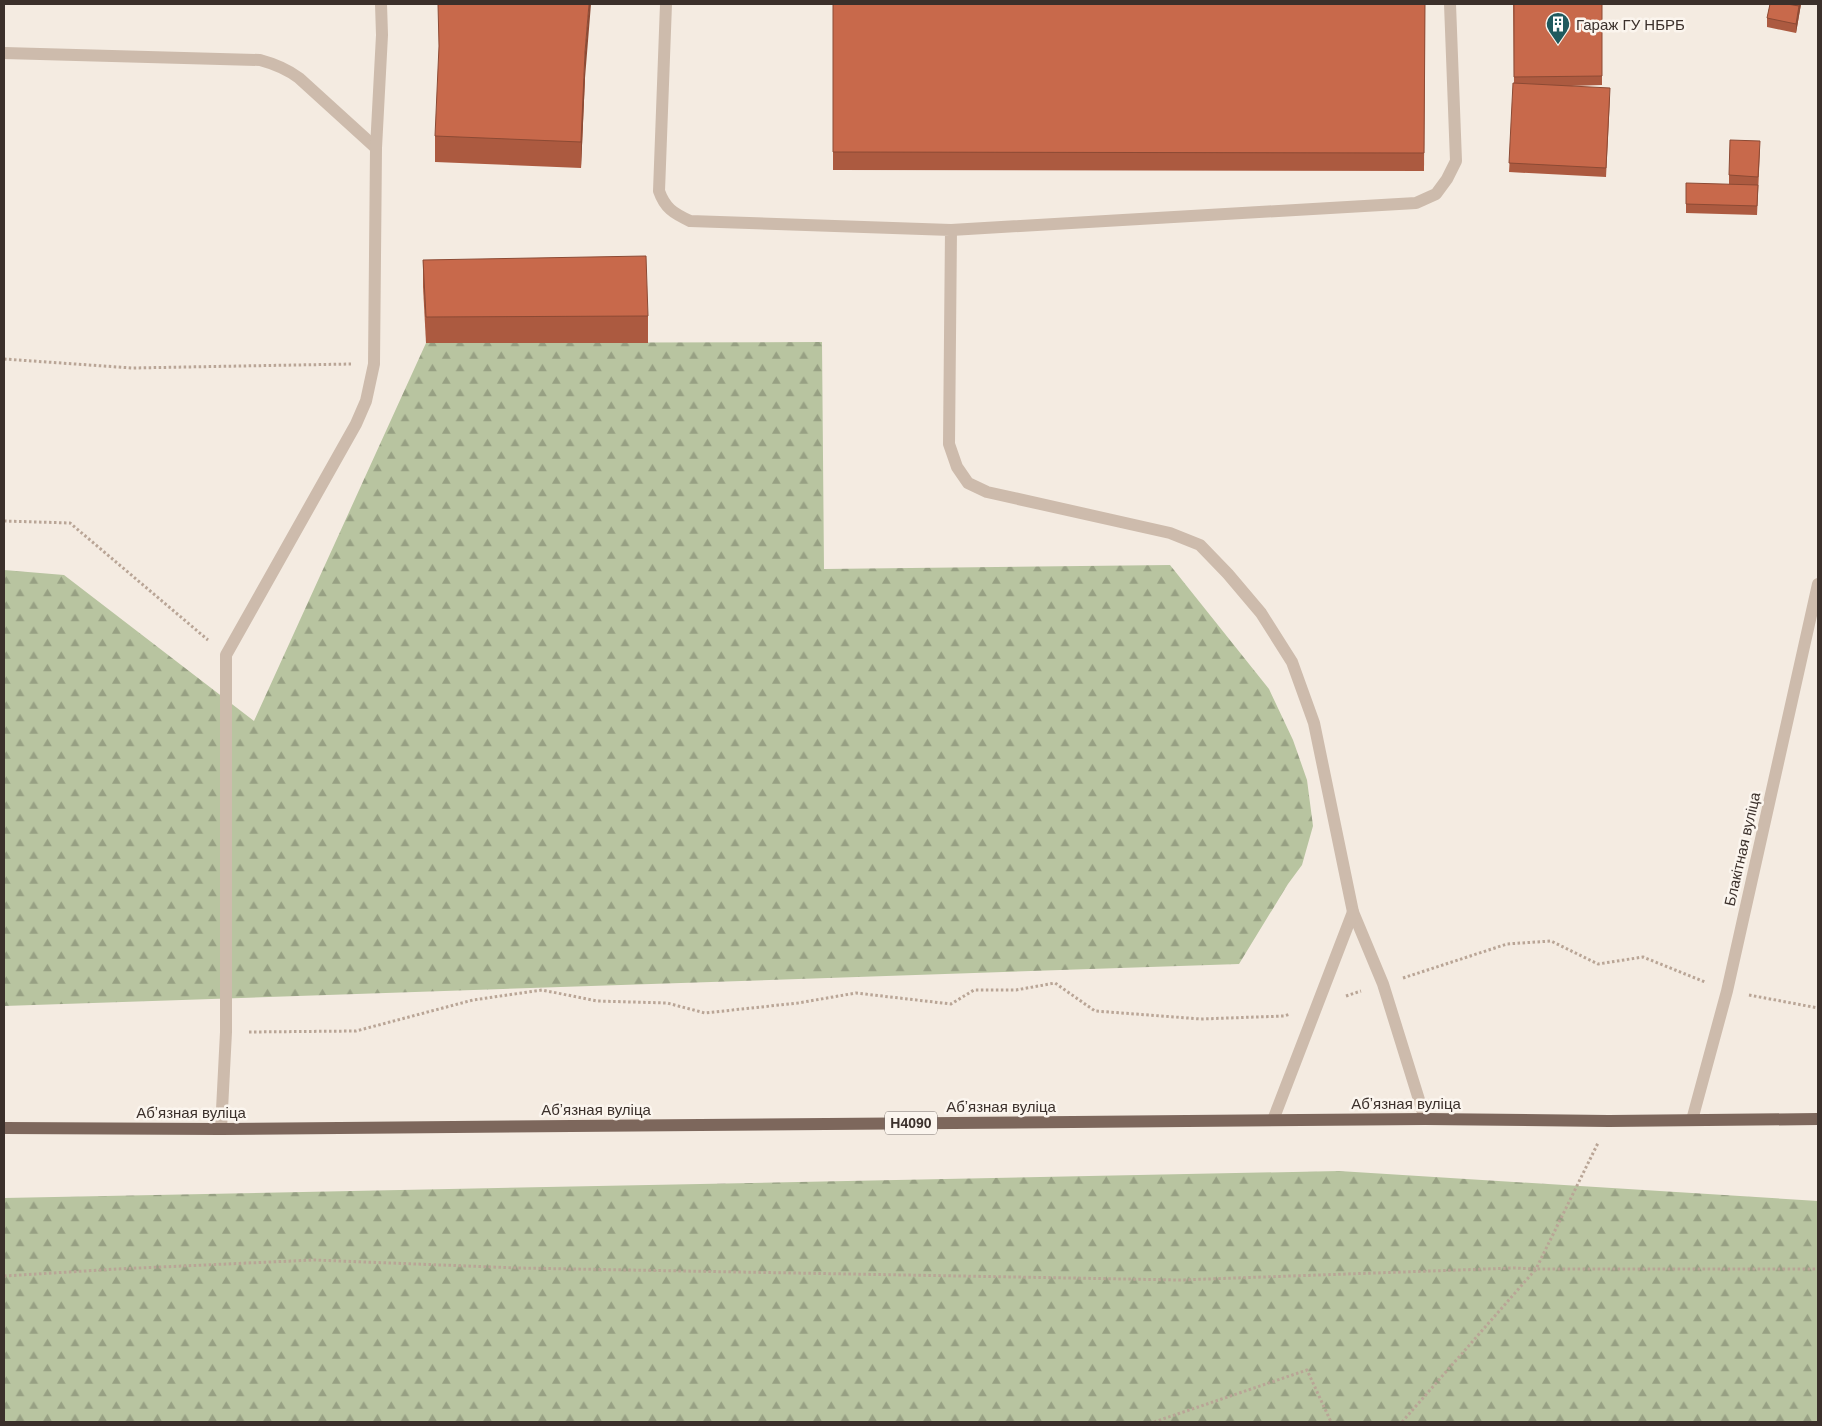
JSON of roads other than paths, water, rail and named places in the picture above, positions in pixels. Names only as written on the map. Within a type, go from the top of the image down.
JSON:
[{"type":"main road","name":"Абʼязная вуліца","points":[[4,1128],[221,1129],[1425,1119],[1818,1119]]},
{"type":"street","points":[[221,1129],[226,1032],[226,655],[356,424],[366,401],[374,364],[376,148],[382,35],[381,4]]},
{"type":"street","points":[[666,4],[659,191],[664,204],[678,215],[690,221],[950,230],[1416,203],[1436,194],[1447,179],[1456,161],[1450,4]]},
{"type":"street","points":[[4,53],[260,60],[288,69],[376,148]]},
{"type":"street","points":[[950,230],[949,444],[957,467],[968,483],[987,492],[1170,533],[1200,545],[1261,613],[1292,662],[1314,723],[1354,912],[1384,984],[1425,1119]]},
{"type":"street","name":"Блакітная вуліца","points":[[1692,1120],[1727,991],[1818,584]]},
{"type":"street","points":[[1273,1120],[1354,912]]},
{"type":"place","name":"Гараж ГУ НБРБ","points":[[1558,45]]}]
